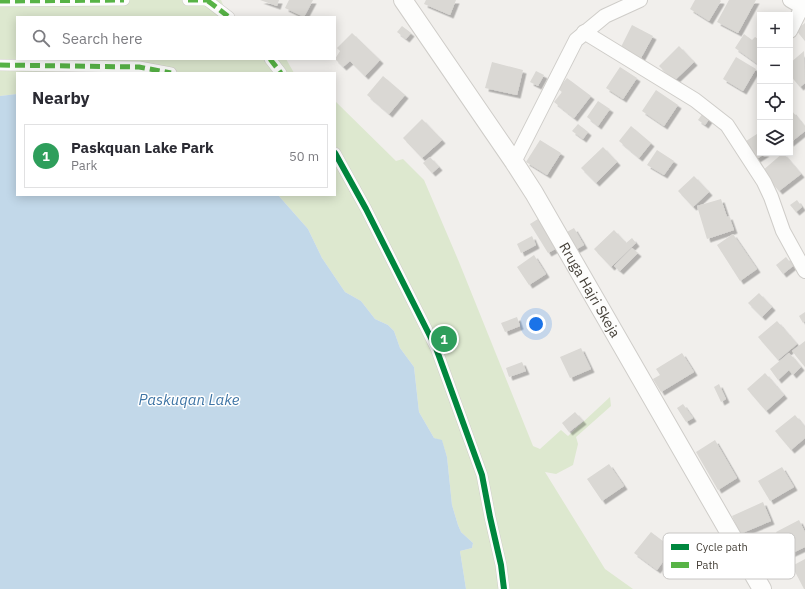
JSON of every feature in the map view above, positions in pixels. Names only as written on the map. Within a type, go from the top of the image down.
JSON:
[{"type":"street","points":[[0,0],[124,0]]},
{"type":"street","points":[[188,0],[208,0],[228,16]]},
{"type":"street","name":"Rruga Hajri Skeja","points":[[403,0],[514,162],[729,533]]},
{"type":"street","points":[[514,162],[576,40],[605,16],[640,0]]},
{"type":"street","points":[[790,0],[804,5],[793,25]]},
{"type":"street","points":[[584,32],[695,100],[727,125],[764,182],[771,196],[783,231],[805,271]]},
{"type":"street","points":[[271,60],[280,72]]},
{"type":"street","points":[[0,65],[138,67],[166,72]]},
{"type":"street","points":[[336,155],[366,209],[438,354],[482,475],[501,565],[504,589]]},
{"type":"street","name":"Rruga Hajri Skeja","points":[[756,579],[762,589]]},
{"type":"green space","points":[[0,0],[221,0],[224,7],[234,16],[16,16],[16,60],[287,60],[293,72],[16,72],[16,94],[0,96]]},
{"type":"green space","points":[[336,102],[396,161],[403,159],[424,180],[459,262],[533,446],[540,449],[561,430],[568,436],[610,397],[611,406],[576,437],[578,444],[573,465],[556,474],[545,472],[605,569],[633,589],[466,589],[460,551],[472,548],[473,543],[461,532],[458,525],[452,505],[447,457],[442,441],[434,438],[419,412],[414,367],[400,348],[394,331],[388,325],[375,319],[361,301],[345,292],[322,258],[308,229],[279,196],[336,196]]},
{"type":"water","name":"Paskuqan Lake","points":[[16,94],[16,196],[279,196],[308,229],[322,258],[345,292],[361,301],[375,319],[388,325],[394,331],[400,348],[414,367],[419,412],[434,438],[442,440],[447,457],[452,505],[458,525],[461,532],[473,543],[472,548],[460,551],[466,589],[0,589],[0,96]]},
{"type":"building","points":[[260,0],[279,0],[277,6]]},
{"type":"building","points":[[289,0],[313,0],[305,16],[285,8]]},
{"type":"building","points":[[426,0],[456,0],[450,15],[424,4]]},
{"type":"building","points":[[695,0],[721,1],[709,21],[690,9]]},
{"type":"building","points":[[729,0],[756,0],[738,33],[717,22]]},
{"type":"building","points":[[805,23],[805,41],[796,30]]},
{"type":"building","points":[[632,25],[653,36],[641,58],[621,47]]},
{"type":"building","points":[[402,26],[411,33],[406,39],[397,32]]},
{"type":"building","points":[[352,33],[380,60],[365,76],[350,61],[343,67],[336,60],[340,51],[337,48]]},
{"type":"building","points":[[744,34],[752,40],[755,37],[757,38],[757,64],[735,48]]},
{"type":"building","points":[[679,46],[694,62],[674,81],[659,66]]},
{"type":"building","points":[[804,51],[805,83],[800,87],[793,79],[793,60]]},
{"type":"building","points":[[736,57],[756,69],[743,91],[723,79]]},
{"type":"building","points":[[492,62],[523,70],[517,95],[485,88]]},
{"type":"building","points":[[620,67],[637,78],[623,99],[606,88]]},
{"type":"building","points":[[536,71],[544,75],[538,86],[530,82]]},
{"type":"building","points":[[383,76],[405,95],[389,114],[367,95]]},
{"type":"building","points":[[567,78],[591,96],[574,118],[554,102],[562,92],[558,89]]},
{"type":"building","points":[[656,90],[678,105],[664,126],[642,111]]},
{"type":"building","points":[[598,101],[610,109],[598,126],[587,117]]},
{"type":"building","points":[[793,112],[805,127],[805,131],[793,141]]},
{"type":"building","points":[[703,113],[710,118],[705,125],[698,120]]},
{"type":"building","points":[[422,119],[442,140],[422,158],[403,138]]},
{"type":"building","points":[[578,124],[588,132],[583,139],[572,131]]},
{"type":"building","points":[[631,126],[651,143],[639,158],[619,141]]},
{"type":"building","points":[[757,134],[757,156],[761,156],[755,160],[743,143]]},
{"type":"building","points":[[540,140],[561,153],[547,175],[526,162]]},
{"type":"building","points":[[603,147],[617,162],[596,183],[581,168]]},
{"type":"building","points":[[657,150],[674,161],[664,175],[647,165]]},
{"type":"building","points":[[780,156],[786,156],[801,174],[779,191],[762,171]]},
{"type":"building","points":[[430,157],[439,167],[432,173],[423,163]]},
{"type":"building","points":[[694,176],[709,192],[693,207],[678,191]]},
{"type":"building","points":[[721,199],[727,217],[729,216],[734,230],[707,239],[697,206]]},
{"type":"building","points":[[797,200],[802,207],[796,212],[790,205]]},
{"type":"building","points":[[538,219],[557,248],[548,253],[530,224]]},
{"type":"building","points":[[574,228],[584,245],[575,250],[565,233]]},
{"type":"building","points":[[614,230],[626,243],[632,238],[636,243],[611,267],[594,249]]},
{"type":"building","points":[[733,234],[757,269],[740,281],[717,245]]},
{"type":"building","points":[[532,236],[536,245],[521,253],[517,244]]},
{"type":"building","points":[[632,248],[638,253],[620,271],[614,266]]},
{"type":"building","points":[[534,255],[546,274],[529,285],[517,267]]},
{"type":"building","points":[[786,257],[793,266],[783,274],[776,265]]},
{"type":"building","points":[[759,293],[772,307],[762,317],[748,303]]},
{"type":"building","points":[[805,312],[805,321],[803,323],[799,316]]},
{"type":"building","points":[[517,317],[520,326],[505,332],[501,323]]},
{"type":"building","points":[[777,321],[797,344],[778,360],[758,337]]},
{"type":"building","points":[[805,341],[805,367],[792,351]]},
{"type":"building","points":[[581,348],[591,369],[570,378],[560,357]]},
{"type":"building","points":[[682,353],[694,372],[661,392],[653,379],[660,375],[656,369]]},
{"type":"building","points":[[789,353],[801,367],[793,375],[789,370],[778,380],[770,369]]},
{"type":"building","points":[[522,362],[526,371],[509,377],[506,368]]},
{"type":"building","points":[[765,373],[784,395],[766,411],[747,389]]},
{"type":"building","points":[[719,384],[726,399],[721,402],[714,387]]},
{"type":"building","points":[[683,404],[693,418],[686,422],[677,408]]},
{"type":"building","points":[[575,412],[583,421],[569,432],[562,423]]},
{"type":"building","points":[[795,415],[805,427],[805,438],[791,450],[775,431]]},
{"type":"building","points":[[715,440],[737,478],[718,490],[696,452]]},
{"type":"building","points":[[609,464],[624,486],[602,501],[587,479]]},
{"type":"building","points":[[782,467],[794,487],[770,501],[758,481]]},
{"type":"building","points":[[763,502],[771,521],[740,533],[732,516]]},
{"type":"building","points":[[799,520],[805,532],[805,547],[795,552],[795,533],[776,532]]},
{"type":"building","points":[[651,532],[663,541],[663,562],[657,570],[634,553]]},
{"type":"building","points":[[805,559],[805,589],[795,572],[795,564]]},
{"type":"marked path","points":[[0,1],[124,0]]},
{"type":"marked path","points":[[188,0],[209,0]]},
{"type":"marked path","points":[[208,1],[228,16]]},
{"type":"marked path","points":[[271,60],[280,72]]},
{"type":"marked path","points":[[0,65],[139,67],[166,72]]},
{"type":"cycle path","points":[[336,155],[366,209],[436,348],[482,475],[501,565],[504,589]]},
{"type":"place","name":"Paskquan Lake Park","points":[[444,339]]}]
